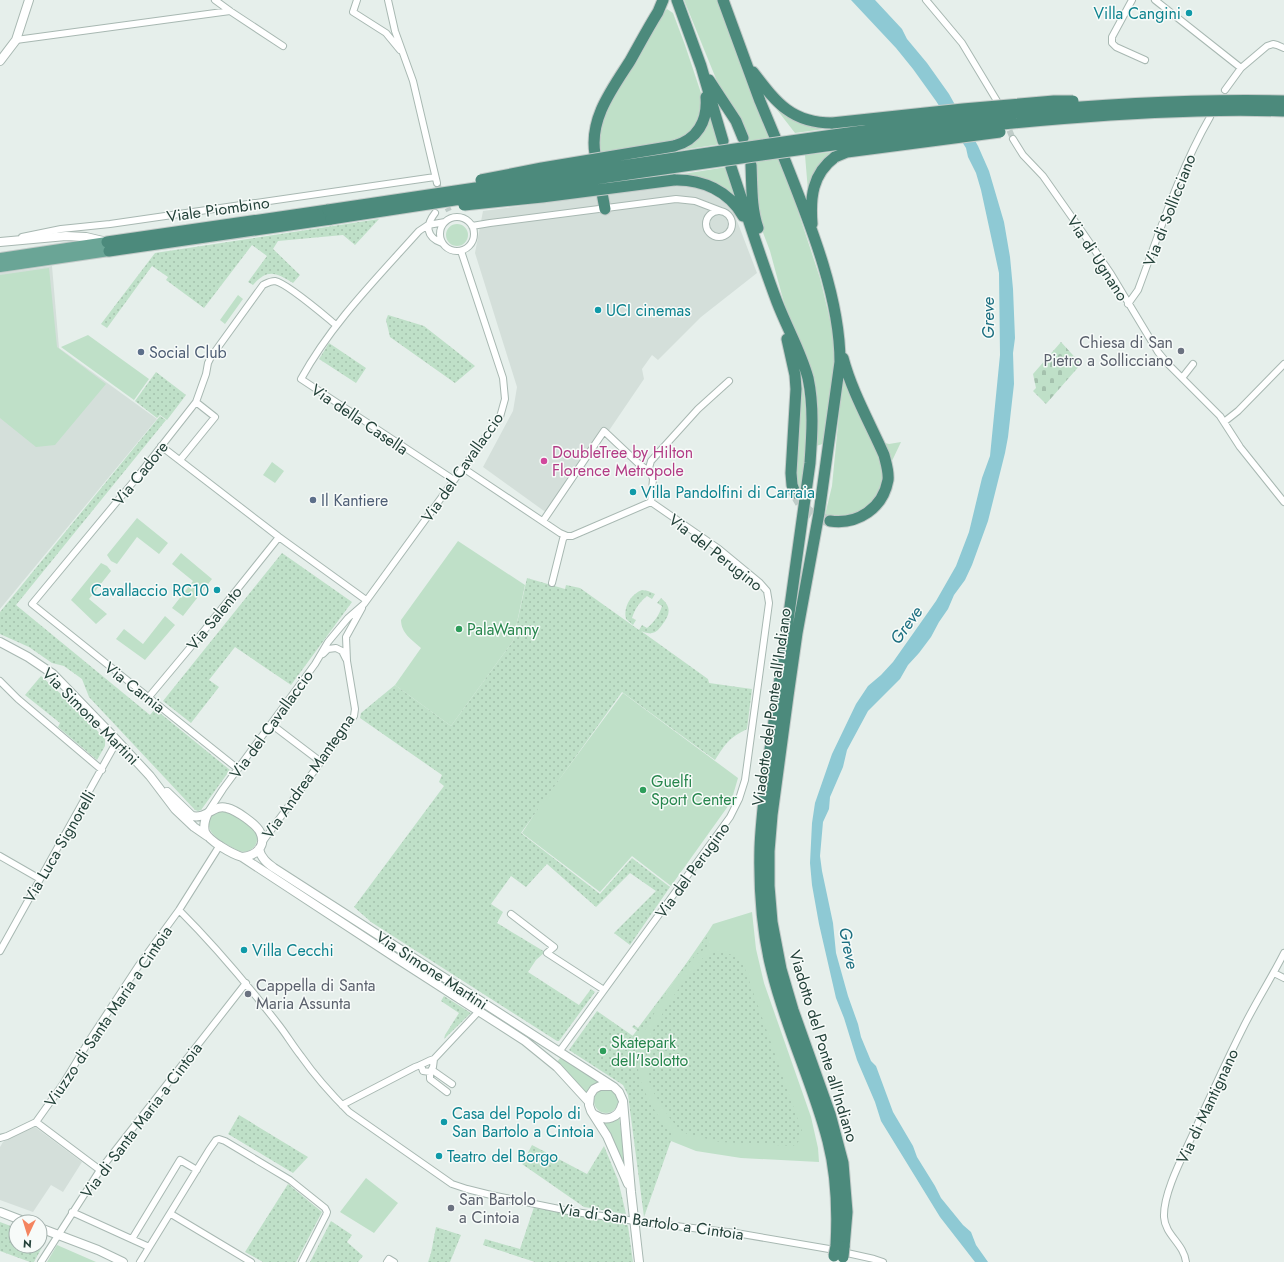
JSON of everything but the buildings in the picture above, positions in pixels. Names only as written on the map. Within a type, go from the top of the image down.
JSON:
[{"type":"highway","points":[[595,154],[595,133],[601,110],[658,12],[663,0]]},
{"type":"highway","points":[[677,0],[701,66],[723,141]]},
{"type":"highway","points":[[723,0],[775,137]]},
{"type":"highway","points":[[746,62],[771,96],[784,108],[809,121],[832,123],[1054,101],[1199,106],[1284,111]]},
{"type":"highway","points":[[701,66],[719,97],[736,121],[743,138]]},
{"type":"highway","points":[[108,247],[329,215],[415,197],[512,174],[674,146],[691,138],[704,119],[706,104],[701,66]]},
{"type":"highway","points":[[415,197],[830,135],[935,121],[1029,111],[1199,106],[1284,101]]},
{"type":"highway","points":[[813,236],[811,215],[812,196],[819,173],[824,166],[835,157],[847,152],[1008,130],[1082,124],[1199,106]]},
{"type":"highway","points":[[392,210],[687,165],[932,131],[1032,121],[1151,112],[1199,106]]},
{"type":"highway","name":"Viadotto del Ponte all'Indiano","points":[[784,158],[826,276],[836,316],[840,343],[838,380],[819,513],[796,641],[774,794],[769,851],[769,886],[772,922],[781,969],[793,1010],[830,1114],[843,1163],[847,1212],[837,1254]]},
{"type":"highway","name":"Viadotto del Ponte all'Indiano","points":[[751,165],[752,194],[756,221],[783,298],[808,379],[812,405],[810,464],[768,764],[760,848],[760,877],[763,919],[772,972],[822,1120],[832,1159],[836,1183],[837,1254]]},
{"type":"highway","name":"Viadotto del Ponte all'Indiano","points":[[731,167],[778,304],[799,353]]},
{"type":"highway","points":[[329,215],[479,205],[674,180],[685,180],[715,188],[728,197],[742,215],[762,259]]},
{"type":"highway","points":[[602,193],[604,209]]},
{"type":"highway","points":[[778,304],[795,375],[796,398],[791,473],[792,485],[795,493]]},
{"type":"highway","points":[[830,521],[844,522],[863,516],[872,509],[880,499],[888,479],[887,464],[884,455],[853,389],[840,343]]},
{"type":"main road","points":[[0,258],[108,247]]},
{"type":"main road","points":[[0,267],[108,247]]},
{"type":"street","points":[[0,61],[16,40],[30,0]]},
{"type":"street","points":[[215,0],[282,46]]},
{"type":"street","points":[[358,0],[353,12],[386,33],[404,55]]},
{"type":"street","points":[[388,0],[393,27],[404,55]]},
{"type":"street","points":[[926,0],[962,43],[997,101]]},
{"type":"street","points":[[1132,0],[1112,37],[1112,43],[1116,47],[1145,60]]},
{"type":"street","points":[[1155,0],[1241,68]]},
{"type":"street","points":[[16,40],[230,10]]},
{"type":"street","points":[[1225,90],[1241,68],[1267,46],[1272,44],[1284,48]]},
{"type":"street","name":"Viale Piombino","points":[[0,242],[61,229],[110,224],[436,180],[413,81],[404,55]]},
{"type":"street","name":"Via di Sollicciano","points":[[1128,304],[1138,290],[1176,189],[1196,141],[1210,117]]},
{"type":"street","name":"Via di Ugnano","points":[[1013,139],[1023,155],[1042,174],[1051,186],[1111,274],[1158,352],[1224,422],[1240,446],[1284,502]]},
{"type":"street","points":[[472,226],[676,199],[695,201],[721,211],[729,215],[732,223],[730,231],[724,237],[715,237],[708,231],[706,223],[710,215],[717,211],[721,211]]},
{"type":"street","points":[[706,206],[710,215]]},
{"type":"street","points":[[450,212],[454,218]]},
{"type":"street","name":"Via della Casella","points":[[435,213],[428,225],[419,231],[336,325],[312,357],[300,379],[454,480]]},
{"type":"street","points":[[454,218],[462,218],[472,226],[474,234],[472,241],[468,247],[461,251],[450,250],[436,240],[431,236],[428,225],[445,222],[454,218]]},
{"type":"street","points":[[442,243],[440,239],[440,230],[445,222]]},
{"type":"street","name":"Viale Piombino","points":[[0,242],[66,236],[86,237],[108,247]]},
{"type":"street","name":"Via del Cavallaccio","points":[[208,813],[223,789],[314,664],[328,642],[340,626],[365,602],[500,417],[504,404],[505,392],[503,378],[461,251]]},
{"type":"street","points":[[196,402],[206,374],[208,363],[214,352],[263,285],[273,281],[280,283],[336,325]]},
{"type":"street","points":[[1182,378],[1193,364]]},
{"type":"street","points":[[1224,422],[1238,411],[1284,364]]},
{"type":"street","points":[[463,468],[565,536],[572,536],[651,502],[653,479],[650,468],[651,461],[698,409],[729,381]]},
{"type":"street","name":"Via Cadore","points":[[32,604],[134,481],[196,402],[215,417],[180,460]]},
{"type":"street","points":[[543,521],[604,432],[651,473]]},
{"type":"street","points":[[161,446],[365,602]]},
{"type":"street","name":"Via del Perugino","points":[[559,1052],[730,817],[737,804],[745,780],[769,603],[767,591],[759,582],[718,549],[651,502]]},
{"type":"street","name":"Via Salento","points":[[148,698],[199,637],[279,536]]},
{"type":"street","points":[[552,583],[561,545],[565,536]]},
{"type":"street","name":"Via Andrea Mantegna","points":[[260,846],[353,718],[354,703],[347,660],[346,637],[365,602]]},
{"type":"street","name":"Via Carnia","points":[[32,604],[238,769]]},
{"type":"street","name":"Via Simone Martini","points":[[0,642],[28,657],[53,674],[157,784],[175,809],[199,831],[242,857],[525,1041],[547,1058],[567,1077],[589,1102],[590,1108],[607,1136],[631,1192]]},
{"type":"street","points":[[314,664],[326,650],[332,648],[340,650],[347,660]]},
{"type":"street","points":[[0,681],[18,699],[102,770]]},
{"type":"street","points":[[271,724],[321,762]]},
{"type":"street","name":"Via Luca Signorelli","points":[[0,951],[117,741]]},
{"type":"street","name":"Via Simone Martini","points":[[157,784],[170,794],[191,815],[200,817],[218,807],[230,808],[256,826],[262,837],[260,854],[263,859],[274,868],[617,1089],[621,1095],[639,1262]]},
{"type":"street","points":[[207,836],[204,824],[208,813]]},
{"type":"street","points":[[179,910],[220,845]]},
{"type":"street","points":[[242,857],[251,855],[260,846]]},
{"type":"street","points":[[0,856],[40,879]]},
{"type":"street","name":"Via di San Bartolo a Cintoia","points":[[179,910],[246,982],[290,1039],[302,1058],[342,1105],[452,1184],[467,1189],[569,1211],[635,1221],[736,1233],[837,1254],[874,1259],[883,1262]]},
{"type":"street","name":"Viuzzo di Santa Maria a Cintoia","points":[[36,1122],[63,1084],[89,1041],[139,965],[179,910]]},
{"type":"street","points":[[511,914],[554,948],[547,953],[604,990]]},
{"type":"street","name":"Via di Mantignano","points":[[1186,1262],[1185,1255],[1181,1247],[1166,1226],[1164,1218],[1168,1193],[1177,1170],[1239,1035],[1284,953]]},
{"type":"street","points":[[1274,973],[1284,978]]},
{"type":"street","name":"Via di Santa Maria a Cintoia","points":[[41,1262],[57,1234],[100,1170],[246,982]]},
{"type":"street","points":[[447,1092],[430,1079],[434,1059],[479,1011]]},
{"type":"street","points":[[342,1105],[427,1061],[434,1059]]},
{"type":"street","points":[[421,1065],[423,1071],[431,1071],[452,1084]]},
{"type":"street","points":[[589,1102],[590,1095],[597,1087],[604,1085],[611,1086]]},
{"type":"street","points":[[595,1116],[602,1119],[610,1119],[620,1112],[622,1105]]},
{"type":"street","points":[[0,1138],[36,1122],[100,1170]]},
{"type":"street","points":[[140,1262],[216,1140],[222,1139],[284,1176],[325,1208],[327,1212],[326,1215],[302,1262]]},
{"type":"street","points":[[132,1239],[180,1160],[197,1170]]},
{"type":"street","points":[[72,1212],[149,1247]]},
{"type":"street","points":[[171,1214],[251,1262]]},
{"type":"street","points":[[48,1231],[98,1250],[123,1262]]},
{"type":"street","points":[[387,1262],[389,1259],[394,1262]]},
{"type":"shaded area","points":[[681,186],[702,189],[724,202],[734,213],[757,273],[701,317],[658,360],[652,355],[642,369],[644,379],[551,516],[483,467],[513,411],[517,387],[475,253],[483,211]]},
{"type":"shaded area","points":[[52,266],[59,348],[157,419],[0,609],[0,273]]},
{"type":"shaded area","points":[[35,1127],[82,1162],[63,1192],[51,1185],[33,1212],[0,1200],[0,1147],[3,1142],[15,1134]]},
{"type":"green space","points":[[684,0],[717,0],[794,199],[820,278],[832,328],[836,369],[826,443],[816,446],[816,421],[770,251],[762,230],[754,162],[749,139],[737,116],[723,96]]},
{"type":"green space","points":[[667,9],[673,13],[702,96],[702,110],[693,130],[685,137],[675,141],[601,155],[599,136],[604,115]]},
{"type":"green space","points":[[771,102],[832,128],[795,133]]},
{"type":"green space","points":[[710,112],[721,144],[682,150],[698,139],[701,135]]},
{"type":"green space","points":[[841,151],[827,158],[818,166],[815,170],[808,191],[805,155]]},
{"type":"green space","points":[[727,167],[738,200],[725,189],[713,182],[683,174]]},
{"type":"green space","points":[[379,219],[355,245],[343,235],[278,241],[273,249],[300,275],[293,283],[272,274],[263,276],[253,285],[248,282],[267,256],[252,245],[204,308],[166,280],[168,277],[152,266],[107,328],[101,324],[155,253]]},
{"type":"green space","points":[[457,224],[465,227],[468,235],[465,243],[457,246],[449,243],[446,235],[449,227]]},
{"type":"green space","points":[[49,268],[57,347],[106,384],[55,445],[36,447],[0,418],[0,275]]},
{"type":"green space","points":[[238,295],[243,299],[225,324],[220,320]]},
{"type":"green space","points":[[388,315],[424,326],[475,366],[455,383],[390,337],[386,320]]},
{"type":"green space","points":[[88,335],[149,379],[134,400],[61,347]]},
{"type":"green space","points":[[1061,342],[1081,364],[1046,404],[1033,391],[1036,388],[1033,374]]},
{"type":"green space","points":[[329,343],[366,368],[356,383],[319,359]]},
{"type":"green space","points":[[156,372],[186,395],[167,420],[160,415],[157,418],[135,401]]},
{"type":"green space","points":[[843,373],[878,454],[882,466],[882,480],[877,493],[869,505],[854,515],[837,517],[825,515],[832,486]]},
{"type":"green space","points":[[800,376],[806,419],[801,493],[799,492],[796,478],[800,420]]},
{"type":"green space","points":[[160,416],[166,420],[16,605],[150,715],[155,709],[230,770],[201,810],[198,811],[195,810],[89,697],[82,679],[64,666],[52,663],[29,647],[0,634],[0,612]]},
{"type":"green space","points":[[882,442],[889,444],[901,442],[891,463]]},
{"type":"green space","points":[[272,462],[284,471],[275,483],[263,475]]},
{"type":"green space","points":[[137,518],[168,543],[159,554],[137,537],[117,564],[111,561],[107,555]]},
{"type":"green space","name":"PalaWanny","points":[[458,541],[525,585],[513,641],[451,726],[395,685],[421,648],[405,632],[401,625],[401,620]]},
{"type":"green space","points":[[181,553],[212,579],[183,616],[172,608],[193,581],[172,564]]},
{"type":"green space","points":[[282,553],[352,602],[291,685],[235,647],[209,680],[219,687],[191,723],[163,701]]},
{"type":"green space","points":[[101,563],[107,566],[111,571],[89,599],[107,614],[96,624],[71,600]]},
{"type":"green space","points":[[527,578],[565,589],[566,585],[580,588],[639,630],[642,625],[647,628],[656,618],[662,606],[657,603],[661,598],[665,601],[669,611],[667,618],[654,633],[641,631],[708,679],[709,683],[752,689],[747,729],[736,735],[728,742],[715,760],[622,692],[521,833],[600,894],[632,858],[670,887],[630,945],[614,933],[656,891],[630,873],[596,907],[547,864],[526,887],[511,876],[491,904],[503,912],[497,923],[545,952],[536,960],[528,972],[579,1005],[591,989],[595,992],[559,1041],[371,922],[354,907],[444,786],[439,782],[442,775],[360,718],[361,713],[395,685],[451,726],[513,641]]},
{"type":"green space","points":[[642,590],[655,594],[652,599],[647,596],[638,606],[632,618],[636,620],[633,625],[626,619],[625,614],[627,606],[631,598]]},
{"type":"green space","points":[[165,616],[175,625],[145,660],[116,639],[124,629],[143,644]]},
{"type":"green space","points":[[41,676],[73,705],[105,739],[105,746],[97,760],[58,727],[60,723],[25,695]]},
{"type":"green space","name":"Guelfi Sport Center","points":[[623,693],[738,778],[731,802],[671,886],[632,856],[600,892],[522,833],[541,804]]},
{"type":"green space","points":[[225,811],[241,819],[254,830],[257,835],[257,840],[253,848],[245,852],[240,851],[214,836],[209,828],[210,818],[216,812]]},
{"type":"green space","points":[[752,912],[756,949],[764,983],[811,1117],[818,1148],[819,1162],[741,1158],[696,1151],[671,1141],[649,1109],[639,1091],[631,1038],[670,987],[713,924]]},
{"type":"green space","points":[[707,936],[709,946],[696,955],[673,983],[662,999],[645,1030],[639,1032],[632,1027],[634,1025],[638,1028]]},
{"type":"green space","points":[[717,952],[732,955],[744,966],[802,1131],[799,1140],[793,1146],[720,1142],[687,1134],[679,1129],[669,1117],[652,1090],[648,1078],[646,1055],[652,1032],[671,999],[701,960],[705,956]]},
{"type":"green space","points":[[444,996],[471,1013],[444,1039],[459,1013],[441,1001]]},
{"type":"green space","points":[[597,1011],[633,1036],[636,1040],[638,1050],[638,1070],[645,1092],[657,1114],[673,1135],[644,1217],[628,1095],[623,1085],[569,1050]]},
{"type":"green space","points":[[561,1057],[598,1082],[589,1088],[586,1094],[557,1062]]},
{"type":"green space","points":[[606,1089],[611,1090],[617,1096],[617,1106],[611,1112],[606,1113],[601,1112],[595,1106],[594,1101],[595,1096],[601,1090]]},
{"type":"green space","points":[[239,1115],[308,1157],[293,1173],[228,1134]]},
{"type":"green space","points":[[619,1117],[625,1161],[623,1162],[602,1122]]},
{"type":"green space","points":[[532,1145],[587,1174],[604,1146],[618,1180],[626,1214],[584,1207],[522,1164]]},
{"type":"green space","points":[[366,1178],[398,1203],[374,1233],[340,1212]]},
{"type":"green space","points":[[288,1184],[322,1212],[296,1262],[263,1262],[245,1252]]},
{"type":"green space","points":[[534,1207],[626,1223],[628,1226],[633,1262],[535,1262],[483,1245],[485,1239],[520,1249]]},
{"type":"green space","points":[[331,1221],[352,1235],[347,1242],[363,1256],[358,1262],[310,1262]]},
{"type":"green space","points":[[0,1222],[8,1225],[8,1254],[0,1251]]},
{"type":"green space","points":[[436,1227],[461,1235],[450,1262],[428,1262]]},
{"type":"green space","points":[[57,1245],[96,1262],[47,1262]]},
{"type":"green space","points":[[8,1254],[38,1254],[34,1262]]},
{"type":"water","points":[[851,0],[875,0],[902,29],[907,39],[927,63],[949,94],[978,146],[989,171],[1004,222],[1010,257],[1015,338],[1013,353],[1014,384],[1005,453],[988,521],[965,580],[954,595],[948,609],[931,637],[908,665],[900,679],[868,711],[847,750],[843,767],[830,797],[829,809],[823,822],[820,856],[833,923],[836,953],[861,1037],[871,1061],[876,1066],[893,1112],[913,1146],[917,1157],[941,1198],[963,1225],[971,1232],[976,1245],[988,1262],[975,1262],[940,1217],[881,1121],[875,1102],[857,1060],[836,998],[819,924],[812,885],[810,863],[812,823],[815,803],[832,754],[856,704],[868,686],[893,662],[936,601],[956,566],[969,532],[982,478],[990,456],[1000,355],[999,273],[981,190],[966,148],[936,101],[913,69],[896,48]]},
{"type":"tunnel","points":[[1006,122],[1013,139]]},
{"type":"tunnel","points":[[437,183],[449,211]]},
{"type":"tunnel","points":[[795,493],[801,504],[809,512],[830,521]]},
{"type":"place","name":"Villa Cangini","points":[[1189,13]]},
{"type":"place","name":"UCI cinemas","points":[[598,310]]},
{"type":"place","name":"Chiesa di San Pietro a Sollicciano","points":[[1181,351]]},
{"type":"place","name":"Social Club","points":[[141,352]]},
{"type":"place","name":"DoubleTree by Hilton Florence Metropole","points":[[544,461]]},
{"type":"place","name":"Villa Pandolfini di Carraia","points":[[633,492]]},
{"type":"place","name":"Il Kantiere","points":[[313,500]]},
{"type":"place","name":"Cavallaccio RC10","points":[[217,590]]},
{"type":"place","name":"PalaWanny","points":[[459,629]]},
{"type":"place","name":"Guelfi Sport Center","points":[[643,790]]},
{"type":"place","name":"Villa Cecchi","points":[[244,950]]},
{"type":"place","name":"Cappella di Santa Maria Assunta","points":[[248,994]]},
{"type":"place","name":"Skatepark dell'Isolotto","points":[[603,1051]]},
{"type":"place","name":"Casa del Popolo di San Bartolo a Cintoia","points":[[444,1122]]},
{"type":"place","name":"Teatro del Borgo","points":[[439,1156]]},
{"type":"place","name":"San Bartolo a Cintoia","points":[[451,1208]]},
{"type":"water label","name":"Greve","points":[[988,318]]},
{"type":"water label","name":"Greve","points":[[906,625]]},
{"type":"water label","name":"Greve","points":[[849,948]]}]
